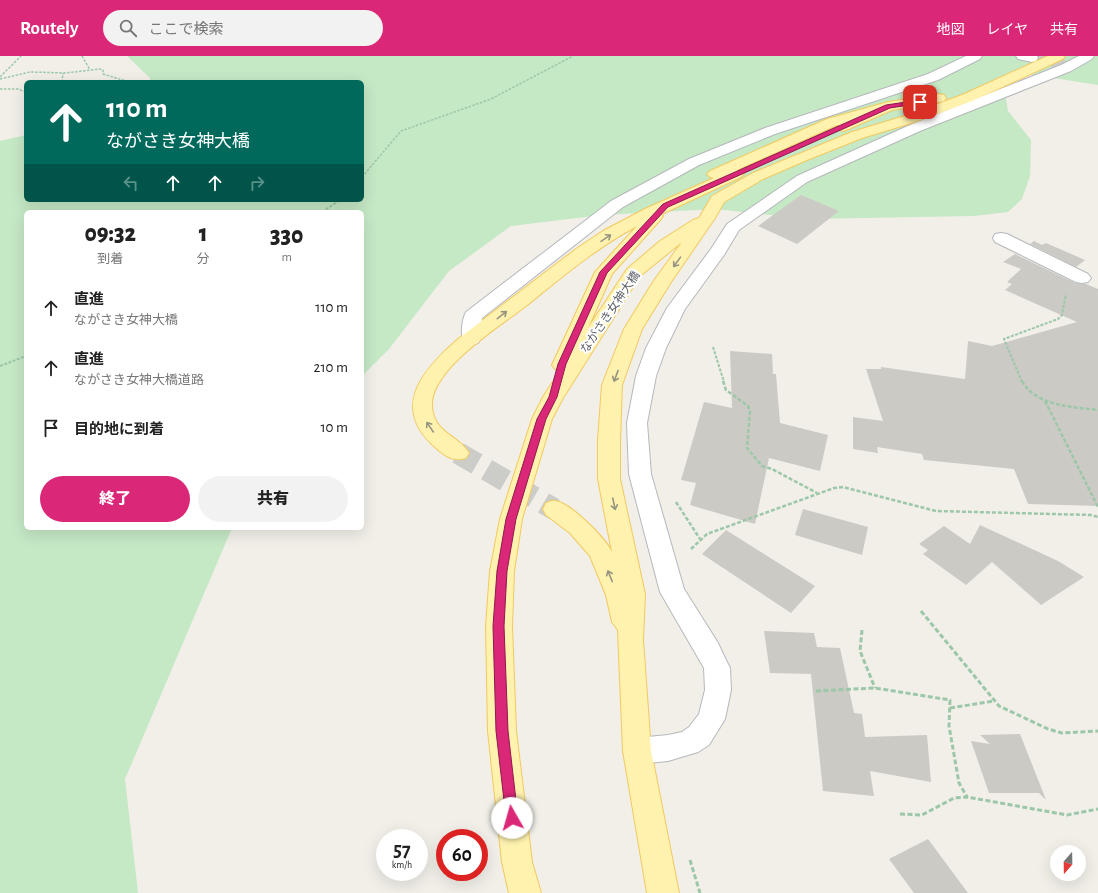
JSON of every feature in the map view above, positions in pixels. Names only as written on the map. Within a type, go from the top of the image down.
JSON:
[{"type":"main road","points":[[989,87],[1059,56]]},
{"type":"main road","name":"ながさき女神大橋","points":[[553,397],[562,364],[604,272],[666,205],[888,106],[962,94],[989,87]]},
{"type":"main road","name":"ながさき女神大橋","points":[[553,397],[633,273],[666,245],[724,205],[762,186],[866,141],[913,118],[967,98],[989,87]]},
{"type":"main road","points":[[458,453],[438,439],[426,423],[422,407],[424,393],[436,374],[450,358],[471,339],[579,256],[622,227],[666,205]]},
{"type":"main road","points":[[663,893],[637,751],[630,640],[633,594],[609,479],[608,440],[612,385],[633,329],[662,282],[707,218]]},
{"type":"main road","points":[[525,893],[517,862],[502,731],[498,626],[502,571],[511,519],[542,419],[553,397]]},
{"type":"main road","points":[[554,509],[578,527],[600,551],[618,595],[630,640]]},
{"type":"street","points":[[471,339],[472,316],[617,204],[694,162],[770,131],[933,77],[976,56]]},
{"type":"street","points":[[637,751],[668,748],[688,743],[699,736],[711,719],[718,690],[717,668],[709,651],[672,592],[640,474],[637,423],[646,376],[656,348],[676,308],[718,251],[733,227],[802,179],[915,128],[1066,68],[1088,56]]},
{"type":"street","points":[[1001,238],[1082,278]]},
{"type":"path","points":[[0,78],[22,56]]},
{"type":"path","points":[[82,56],[90,70]]},
{"type":"path","points":[[364,175],[401,131],[491,99],[573,56]]},
{"type":"path","points":[[0,78],[30,72],[63,74],[90,70],[103,70],[103,74],[122,80]]},
{"type":"path","points":[[62,80],[63,74]]},
{"type":"path","points":[[0,89],[18,89],[24,91]]},
{"type":"path","points":[[325,210],[337,202]]},
{"type":"path","points":[[1082,278],[1065,294],[1062,315],[1058,319],[1004,339],[1024,386],[1033,394],[1045,400],[1098,410]]},
{"type":"path","points":[[714,346],[726,390],[748,406],[750,411],[748,448],[750,452],[762,466],[772,469],[818,494]]},
{"type":"path","points":[[0,366],[24,357]]},
{"type":"path","points":[[1045,400],[1098,507]]},
{"type":"path","points":[[691,549],[707,534],[834,488],[843,487],[936,511],[1091,516],[1098,518]]},
{"type":"path","points":[[672,496],[700,539]]},
{"type":"path","points":[[921,611],[999,706],[1062,734],[1098,731]]},
{"type":"path","points":[[862,630],[860,651],[875,688]]},
{"type":"path","points":[[816,691],[875,688],[950,700],[948,726],[959,783],[967,797]]},
{"type":"path","points":[[950,708],[994,700]]},
{"type":"path","points":[[900,814],[922,815],[954,798],[967,797],[1067,815],[1098,809]]},
{"type":"path","points":[[689,858],[700,893]]},
{"type":"green space","points":[[127,56],[1098,56],[1098,85],[1022,73],[1005,77],[1004,87],[1008,111],[1031,140],[1030,176],[1022,199],[1008,212],[974,216],[807,219],[715,209],[602,215],[511,226],[449,271],[389,349],[364,374],[364,210],[24,210],[24,530],[231,530],[125,779],[138,893],[0,893],[0,141],[24,135],[24,202],[364,202],[364,80],[150,80],[150,78]]},
{"type":"building","points":[[801,195],[839,211],[797,244],[758,226]]},
{"type":"building","points":[[1034,241],[1042,245],[1046,243],[1085,260],[1076,267],[1030,244]]},
{"type":"building","points":[[1015,254],[1075,283],[1086,284],[1098,289],[1098,506],[1028,504],[1014,469],[924,460],[922,454],[877,447],[878,453],[853,449],[853,417],[883,421],[866,369],[881,369],[881,367],[965,379],[968,341],[992,346],[1077,322],[1005,290],[1012,284],[1007,282],[1021,269],[1003,262]]},
{"type":"building","points":[[730,351],[772,354],[773,374],[776,374],[780,423],[828,435],[820,471],[769,458],[755,524],[690,505],[696,483],[681,480],[704,402],[732,408]]},
{"type":"building","points":[[803,509],[868,527],[862,555],[795,535]]},
{"type":"building","points":[[980,525],[1058,561],[1084,577],[1041,605],[992,562],[966,585],[923,554],[928,550],[919,544],[944,526],[970,544]]},
{"type":"building","points":[[726,530],[815,586],[791,613],[702,554]]},
{"type":"building","points":[[764,631],[814,633],[817,647],[840,648],[854,713],[862,714],[865,737],[927,735],[931,782],[870,771],[874,796],[823,791],[811,674],[770,673]]},
{"type":"building","points":[[1020,734],[1046,800],[1039,793],[989,793],[971,741],[990,744],[980,735]]},
{"type":"building","points":[[928,839],[968,893],[914,893],[889,859]]},
{"type":"tunnel","points":[[1032,58],[1066,68]]},
{"type":"tunnel","points":[[458,453],[554,509]]},
{"type":"route","points":[[512,818],[502,731],[498,626],[502,571],[511,519],[542,419],[553,397],[562,364],[604,272],[666,205],[842,128],[888,106],[920,102]]}]
